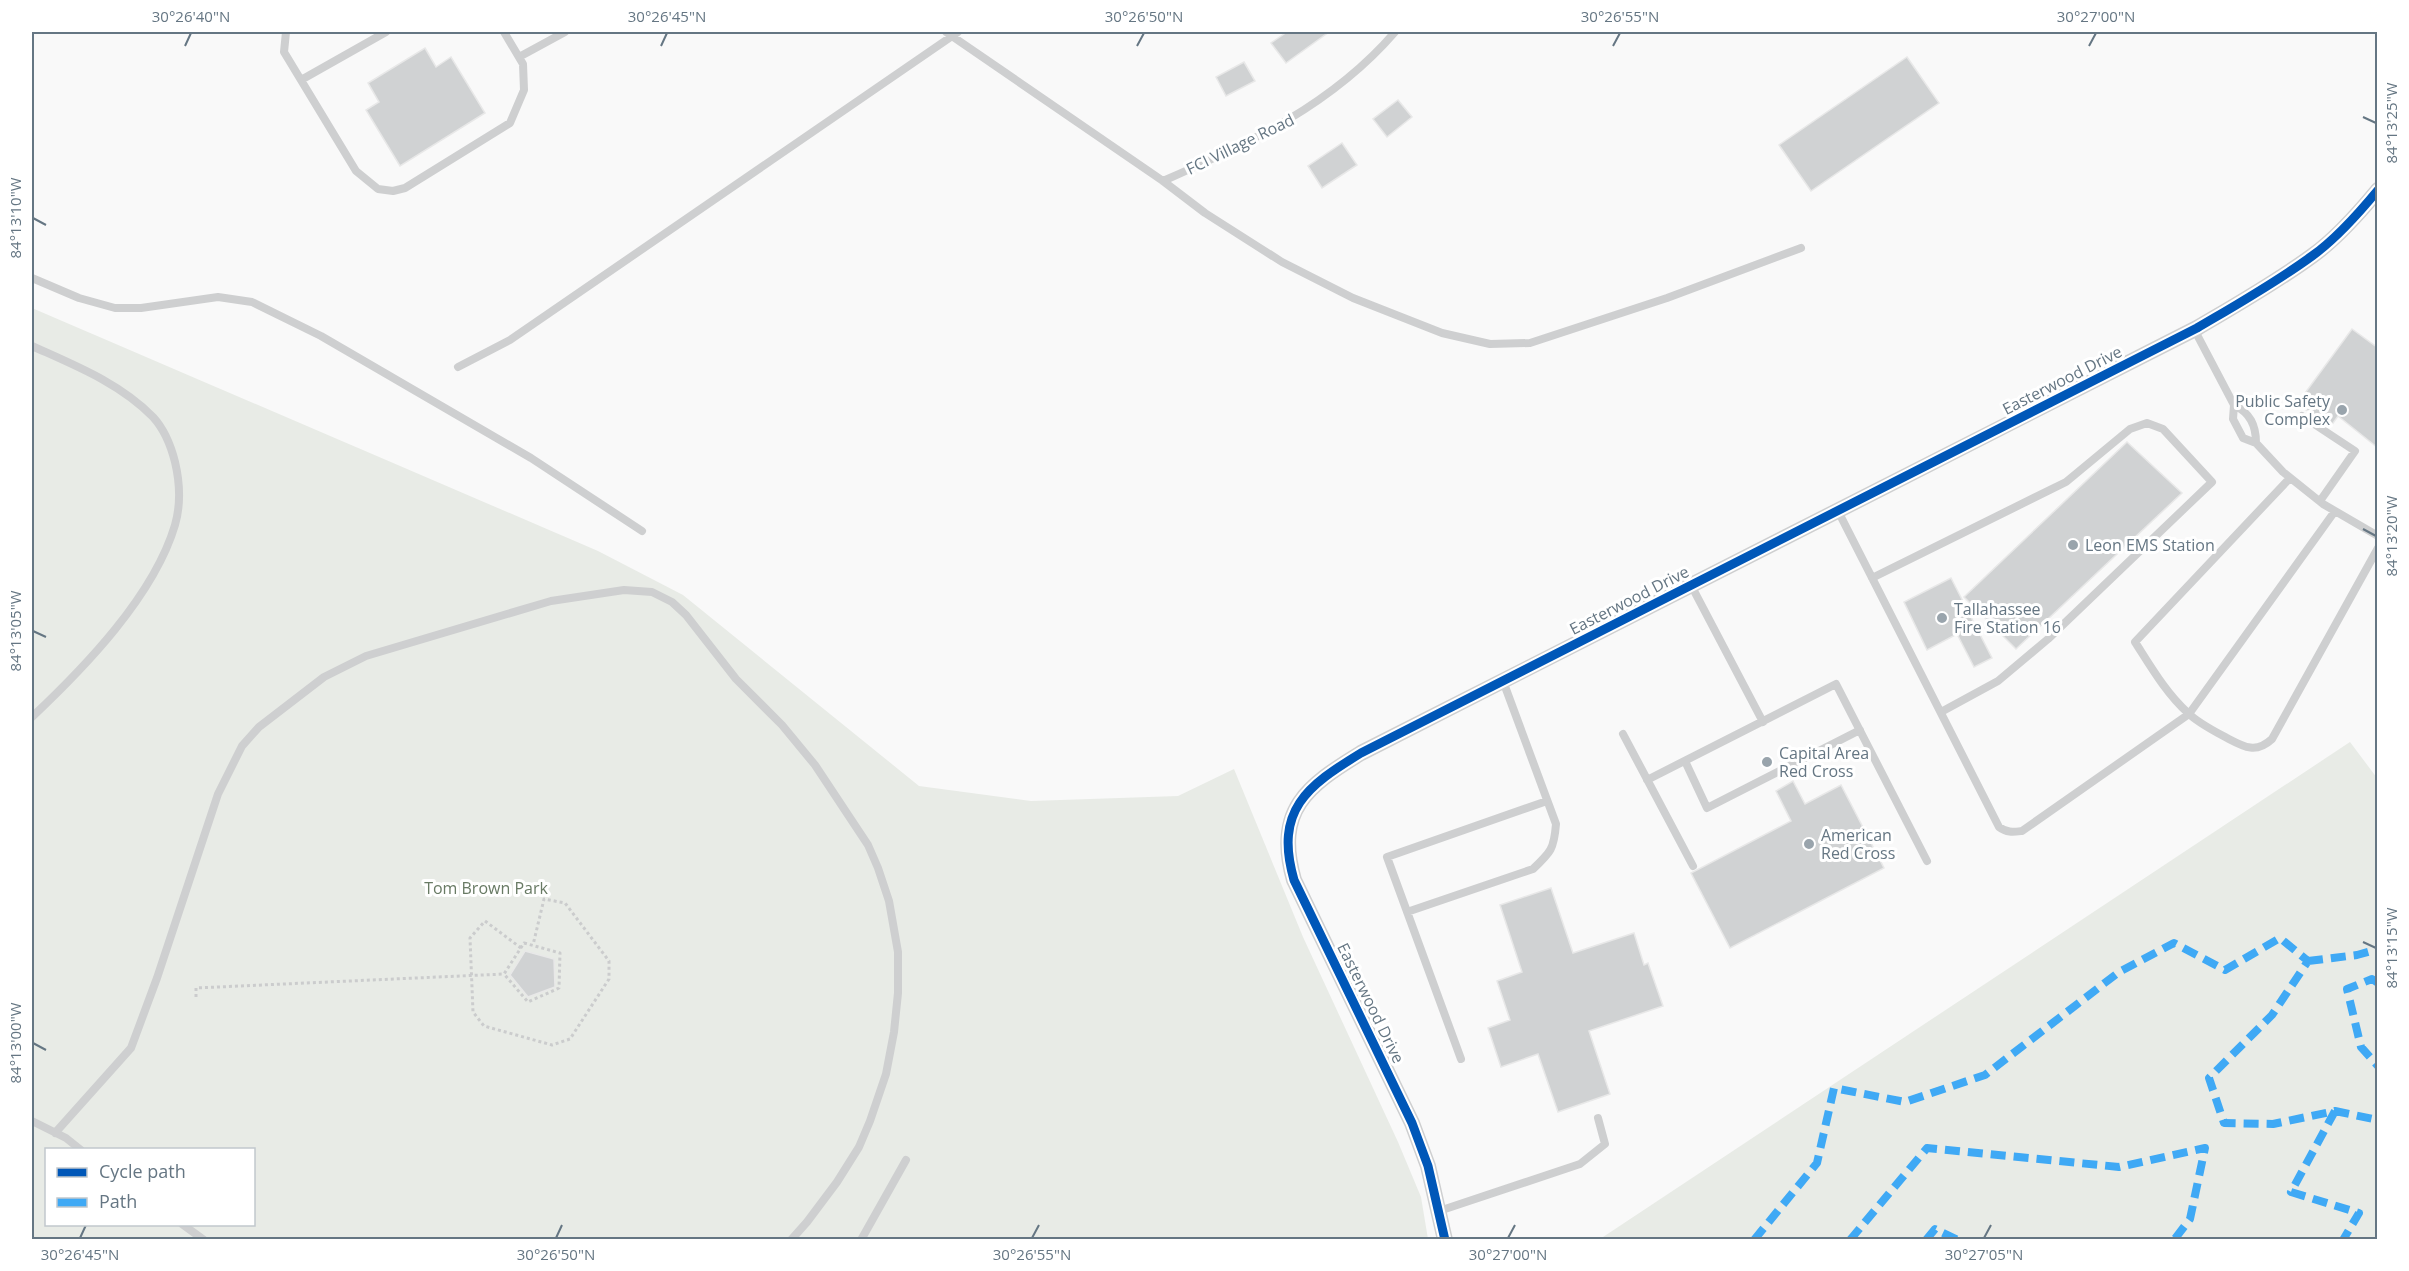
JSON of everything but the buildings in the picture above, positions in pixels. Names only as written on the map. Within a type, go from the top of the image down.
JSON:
[{"type":"street","name":"Easterwood Drive","points":[[1444,1239],[1428,1166],[1412,1123],[1294,880],[1288,861],[1287,841],[1292,819],[1311,787],[1361,753],[2194,329],[2246,300],[2314,255],[2363,208],[2378,190]]},
{"type":"lane","points":[[286,32],[284,52],[356,171],[378,189],[393,191],[405,188],[510,123],[524,90],[523,64],[504,32]]},
{"type":"lane","points":[[301,80],[386,32]]},
{"type":"lane","points":[[519,57],[566,32]]},
{"type":"lane","name":"FCI Village Road","points":[[1163,181],[1256,139],[1305,111],[1343,82],[1395,32]]},
{"type":"lane","points":[[458,367],[510,340],[953,33],[1205,213],[1292,267],[1353,298],[1442,333],[1490,344],[1530,343],[1667,298],[1801,248]]},
{"type":"lane","points":[[32,278],[79,298],[115,308],[141,308],[218,297],[252,302],[321,336],[531,458],[642,531]]},
{"type":"lane","points":[[2194,329],[2234,405],[2233,418],[2243,438],[2256,443],[2271,461],[2320,501],[2378,536]]},
{"type":"lane","points":[[32,346],[84,369],[135,400],[155,419],[166,436],[172,453],[179,489],[175,523],[167,546],[145,586],[114,631],[65,686],[32,717]]},
{"type":"lane","points":[[2234,405],[2245,410],[2254,425],[2256,443]]},
{"type":"lane","points":[[2302,416],[2355,451],[2320,501]]},
{"type":"lane","points":[[1872,578],[2066,482],[2130,429],[2147,423],[2163,429],[2212,482],[2048,639],[1998,681],[1941,712]]},
{"type":"lane","points":[[2290,478],[2135,642],[2166,690],[2189,714],[2245,747],[2258,749],[2266,745],[2272,739],[2378,548]]},
{"type":"lane","points":[[1838,511],[1999,827],[2005,832],[2022,831],[2189,714],[2335,511]]},
{"type":"lane","points":[[1691,585],[1763,722]]},
{"type":"lane","points":[[55,1133],[131,1048],[158,978],[218,794],[242,746],[259,728],[324,677],[366,656],[551,601],[624,590],[652,592],[672,602],[686,615],[736,679],[782,724],[815,765],[868,845],[889,901],[898,952],[898,993],[886,1074],[859,1147],[837,1182],[791,1239]]},
{"type":"lane","points":[[1407,912],[1533,869],[1554,845],[1556,824],[1503,681]]},
{"type":"lane","points":[[1647,780],[1836,684],[1927,861]]},
{"type":"lane","points":[[1685,761],[1707,808],[1860,730]]},
{"type":"lane","points":[[1623,734],[1693,866]]},
{"type":"lane","points":[[1461,1059],[1387,857],[1547,801]]},
{"type":"lane","points":[[1439,1211],[1580,1164],[1605,1144],[1598,1118]]},
{"type":"lane","points":[[32,1121],[79,1148]]},
{"type":"lane","points":[[861,1239],[906,1160]]},
{"type":"lane","points":[[185,1226],[204,1239]]},
{"type":"path","points":[[521,948],[485,921],[470,938],[473,1012],[484,1026],[552,1045],[570,1039],[609,979],[609,961],[565,903],[544,898],[533,945]]},
{"type":"path","points":[[524,943],[560,953],[559,988],[528,1002],[504,974],[524,943]]},
{"type":"path","points":[[195,997],[196,988],[504,974]]},
{"type":"green space","name":"Tom Brown Park","points":[[32,308],[598,551],[683,595],[919,786],[1031,801],[1178,796],[1234,769],[1303,937],[1421,1197],[1428,1239],[32,1240]]},
{"type":"green space","points":[[2350,742],[2377,778],[2377,1239],[1600,1239]]},
{"type":"marked path","points":[[1754,1240],[1817,1163],[1834,1088],[1905,1102],[1985,1075],[2119,972],[2174,943],[2225,970],[2280,938],[2308,961],[2272,1015],[2209,1078],[2224,1123],[2273,1124],[2335,1111],[2378,1120]]},
{"type":"marked path","points":[[2308,961],[2357,955],[2378,949]]},
{"type":"marked path","points":[[2378,983],[2372,979],[2347,989],[2361,1047],[2378,1066]]},
{"type":"marked path","points":[[2335,1111],[2291,1192],[2359,1213],[2343,1240]]},
{"type":"marked path","points":[[1850,1240],[1927,1148],[2119,1167],[2205,1148],[2190,1219],[2174,1240]]},
{"type":"marked path","points":[[1926,1240],[1935,1229],[1958,1240]]},
{"type":"cycle path","points":[[1445,1240],[1428,1166],[1412,1123],[1294,880],[1288,835],[1292,818],[1311,789],[1361,753],[2197,328],[2270,285],[2321,249],[2347,225],[2378,190]]},
{"type":"place","name":"Public Safety Complex","points":[[2342,410]]},
{"type":"place","name":"Leon EMS Station","points":[[2073,545]]},
{"type":"place","name":"Tallahassee Fire Station 16","points":[[1942,618]]},
{"type":"place","name":"Capital Area Red Cross","points":[[1767,762]]},
{"type":"place","name":"American Red Cross","points":[[1809,844]]}]
